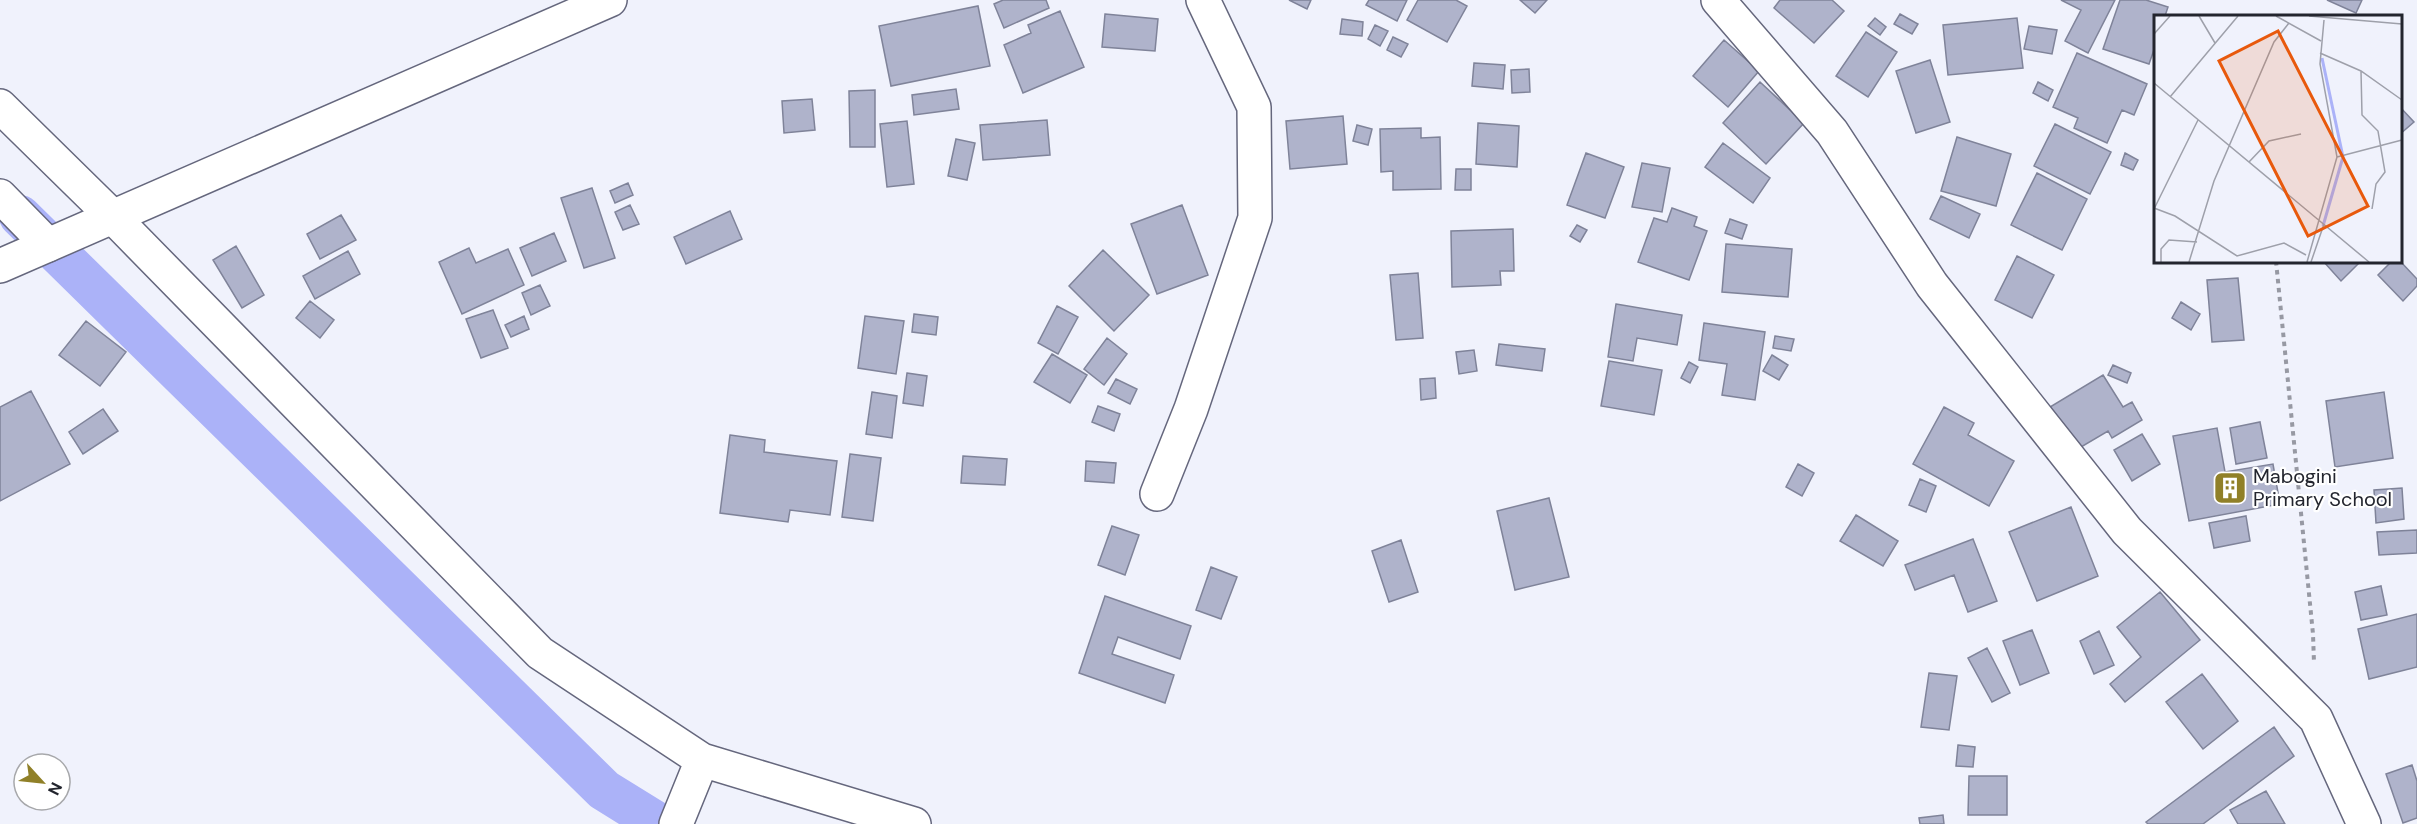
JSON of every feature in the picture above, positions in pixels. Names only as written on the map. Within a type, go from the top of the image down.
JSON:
[{"type":"street","points":[[0,266],[610,0]]},
{"type":"street","points":[[1157,494],[1191,409],[1255,218],[1254,107],[1203,0]]},
{"type":"street","points":[[1718,0],[1832,132],[1932,285],[2127,531],[2316,719],[2364,824]]},
{"type":"street","points":[[0,106],[112,216],[540,653],[702,760],[914,824]]},
{"type":"street","points":[[0,196],[48,245]]},
{"type":"street","points":[[676,824],[702,760]]},
{"type":"path","points":[[2276,262],[2313,634],[2316,719]]},
{"type":"building","points":[[1003,0],[1046,0],[1049,8],[1004,28],[994,4]]},
{"type":"building","points":[[1289,0],[1311,0],[1307,9]]},
{"type":"building","points":[[1369,0],[1407,0],[1397,21],[1366,5]]},
{"type":"building","points":[[1418,0],[1456,0],[1467,6],[1447,42],[1407,20]]},
{"type":"building","points":[[1520,0],[1547,0],[1535,13]]},
{"type":"building","points":[[1780,0],[1832,0],[1844,11],[1814,43],[1774,8]]},
{"type":"building","points":[[2061,0],[2115,0],[2088,53],[2065,41],[2081,10]]},
{"type":"building","points":[[2120,0],[2146,0],[2168,7],[2165,15],[2154,15],[2154,50],[2149,64],[2103,49]]},
{"type":"building","points":[[2327,0],[2362,0],[2356,13]]},
{"type":"building","points":[[978,6],[990,66],[891,86],[879,26]]},
{"type":"building","points":[[1060,11],[1084,67],[1023,93],[1004,45],[1031,33],[1028,25]]},
{"type":"building","points":[[1105,14],[1158,19],[1155,51],[1102,47]]},
{"type":"building","points":[[1900,14],[1918,24],[1912,34],[1894,24]]},
{"type":"building","points":[[1875,18],[1886,27],[1880,35],[1868,26]]},
{"type":"building","points":[[2017,18],[2023,68],[1948,75],[1943,25]]},
{"type":"building","points":[[1342,19],[1363,22],[1362,36],[1340,34]]},
{"type":"building","points":[[1375,25],[1388,31],[1380,46],[1368,39]]},
{"type":"building","points":[[2029,26],[2057,30],[2052,54],[2024,49]]},
{"type":"building","points":[[1866,32],[1897,52],[1868,97],[1836,76]]},
{"type":"building","points":[[1393,37],[1408,44],[1401,57],[1387,50]]},
{"type":"building","points":[[1724,40],[1759,71],[1728,107],[1693,76]]},
{"type":"building","points":[[2077,53],[2147,84],[2134,115],[2122,110],[2107,143],[2074,128],[2078,118],[2053,107]]},
{"type":"building","points":[[1930,60],[1950,122],[1916,133],[1896,71]]},
{"type":"building","points":[[1474,63],[1505,65],[1503,89],[1472,86]]},
{"type":"building","points":[[1529,69],[1530,92],[1512,93],[1511,70]]},
{"type":"building","points":[[1760,82],[1804,123],[1766,164],[1723,123]]},
{"type":"building","points":[[2038,82],[2053,90],[2048,101],[2033,93]]},
{"type":"building","points":[[956,89],[959,109],[914,115],[912,95]]},
{"type":"building","points":[[875,90],[875,147],[850,147],[849,91]]},
{"type":"building","points":[[812,99],[815,130],[784,133],[782,101]]},
{"type":"building","points":[[2402,109],[2414,122],[2402,132]]},
{"type":"building","points":[[1343,116],[1347,164],[1290,169],[1286,121]]},
{"type":"building","points":[[1047,120],[1050,155],[983,160],[980,125]]},
{"type":"building","points":[[907,121],[914,184],[887,187],[880,124]]},
{"type":"building","points":[[1478,123],[1519,126],[1517,167],[1476,164]]},
{"type":"building","points":[[2055,124],[2111,152],[2090,194],[2034,166]]},
{"type":"building","points":[[1357,125],[1372,129],[1368,145],[1353,141]]},
{"type":"building","points":[[1421,128],[1421,138],[1440,137],[1441,189],[1393,190],[1393,171],[1381,172],[1380,129]]},
{"type":"building","points":[[1957,137],[2011,154],[1996,206],[1941,191]]},
{"type":"building","points":[[956,139],[975,143],[967,180],[948,176]]},
{"type":"building","points":[[1723,143],[1770,178],[1753,203],[1705,167]]},
{"type":"building","points":[[1586,153],[1624,167],[1605,218],[1567,205]]},
{"type":"building","points":[[2125,153],[2138,160],[2133,170],[2121,165]]},
{"type":"building","points":[[1642,163],[1670,168],[1662,212],[1632,207]]},
{"type":"building","points":[[1456,169],[1471,169],[1471,190],[1455,190]]},
{"type":"building","points":[[2037,173],[2087,199],[2062,250],[2011,225]]},
{"type":"building","points":[[628,183],[633,195],[615,203],[610,191]]},
{"type":"building","points":[[592,188],[615,258],[584,268],[561,198]]},
{"type":"building","points":[[1941,196],[1980,214],[1969,238],[1930,219]]},
{"type":"building","points":[[630,205],[639,224],[623,230],[615,212]]},
{"type":"building","points":[[1182,205],[1208,275],[1157,294],[1131,224]]},
{"type":"building","points":[[1672,208],[1697,217],[1694,226],[1707,231],[1689,280],[1638,262],[1654,218],[1667,222]]},
{"type":"building","points":[[730,211],[742,239],[686,264],[674,237]]},
{"type":"building","points":[[341,215],[356,240],[320,259],[307,234]]},
{"type":"building","points":[[1730,219],[1747,225],[1742,239],[1725,233]]},
{"type":"building","points":[[1577,225],[1587,230],[1580,242],[1570,236]]},
{"type":"building","points":[[1513,229],[1514,271],[1500,271],[1501,285],[1452,287],[1451,231]]},
{"type":"building","points":[[554,233],[566,261],[532,276],[520,248]]},
{"type":"building","points":[[1726,244],[1792,249],[1788,297],[1722,292]]},
{"type":"building","points":[[236,246],[264,295],[242,308],[213,260]]},
{"type":"building","points":[[469,248],[476,263],[508,249],[524,285],[462,314],[439,262]]},
{"type":"building","points":[[1103,250],[1149,295],[1114,331],[1069,286]]},
{"type":"building","points":[[348,251],[360,274],[315,299],[303,276]]},
{"type":"building","points":[[2017,256],[2054,275],[2032,318],[1995,300]]},
{"type":"building","points":[[2324,262],[2356,262],[2358,264],[2341,281]]},
{"type":"building","points":[[2391,262],[2401,262],[2417,279],[2417,286],[2403,301],[2378,275]]},
{"type":"building","points":[[1418,273],[1423,338],[1396,340],[1390,275]]},
{"type":"building","points":[[2238,278],[2244,340],[2212,342],[2207,280]]},
{"type":"building","points":[[540,285],[550,306],[531,315],[522,293]]},
{"type":"building","points":[[310,301],[334,320],[320,338],[296,318]]},
{"type":"building","points":[[2181,302],[2200,314],[2191,330],[2172,318]]},
{"type":"building","points":[[1616,304],[1682,315],[1677,345],[1637,338],[1633,361],[1608,357]]},
{"type":"building","points":[[1057,306],[1078,317],[1058,354],[1038,343]]},
{"type":"building","points":[[493,310],[508,348],[481,358],[466,319]]},
{"type":"building","points":[[914,314],[938,317],[936,335],[912,332]]},
{"type":"building","points":[[524,316],[529,329],[511,337],[505,325]]},
{"type":"building","points":[[865,316],[904,321],[896,374],[858,368]]},
{"type":"building","points":[[86,321],[126,352],[100,386],[59,355]]},
{"type":"building","points":[[1704,323],[1765,332],[1755,400],[1722,395],[1727,364],[1699,360]]},
{"type":"building","points":[[1775,336],[1794,339],[1791,351],[1773,348]]},
{"type":"building","points":[[1107,338],[1127,354],[1104,385],[1084,369]]},
{"type":"building","points":[[1499,344],[1545,349],[1542,371],[1496,365]]},
{"type":"building","points":[[1474,350],[1477,371],[1459,374],[1456,352]]},
{"type":"building","points":[[1052,354],[1087,375],[1070,403],[1034,382]]},
{"type":"building","points":[[1772,355],[1788,365],[1779,380],[1763,371]]},
{"type":"building","points":[[1609,361],[1662,370],[1654,415],[1601,406]]},
{"type":"building","points":[[1689,362],[1698,367],[1690,383],[1681,378]]},
{"type":"building","points":[[2113,365],[2131,373],[2127,383],[2108,375]]},
{"type":"building","points":[[907,373],[927,376],[923,406],[903,403]]},
{"type":"building","points":[[2103,375],[2123,407],[2132,402],[2142,420],[2112,438],[2108,431],[2076,450],[2050,407]]},
{"type":"building","points":[[1435,378],[1436,398],[1421,400],[1420,379]]},
{"type":"building","points":[[1116,379],[1137,389],[1130,404],[1108,393]]},
{"type":"building","points":[[31,391],[70,464],[0,501],[0,407]]},
{"type":"building","points":[[872,392],[897,396],[892,438],[866,434]]},
{"type":"building","points":[[2384,392],[2393,458],[2335,467],[2326,401]]},
{"type":"building","points":[[1098,406],[1120,414],[1114,431],[1092,422]]},
{"type":"building","points":[[1944,407],[1974,423],[1968,435],[2014,461],[1989,506],[1913,464]]},
{"type":"building","points":[[103,409],[118,431],[83,454],[69,432]]},
{"type":"building","points":[[2260,422],[2267,458],[2236,464],[2230,428]]},
{"type":"building","name":"Mabogini Primary School","points":[[2217,428],[2225,472],[2273,464],[2280,504],[2189,521],[2173,436]]},
{"type":"building","points":[[2142,434],[2160,464],[2132,481],[2114,450]]},
{"type":"building","points":[[730,435],[765,440],[764,452],[837,461],[830,515],[790,510],[788,522],[720,513]]},
{"type":"building","points":[[850,454],[881,458],[873,521],[842,517]]},
{"type":"building","points":[[963,456],[1007,459],[1005,485],[961,483]]},
{"type":"building","points":[[1086,461],[1116,463],[1114,483],[1085,481]]},
{"type":"building","points":[[1798,464],[1814,473],[1802,496],[1786,487]]},
{"type":"building","points":[[1920,479],[1936,486],[1926,512],[1909,505]]},
{"type":"building","points":[[2402,488],[2404,519],[2376,523],[2374,490]]},
{"type":"building","points":[[1549,498],[1569,577],[1515,590],[1497,511]]},
{"type":"building","points":[[2071,507],[2098,576],[2037,601],[2009,532]]},
{"type":"building","points":[[1856,515],[1898,541],[1883,566],[1840,541]]},
{"type":"building","points":[[2246,516],[2250,541],[2214,548],[2209,523]]},
{"type":"building","points":[[1112,526],[1139,535],[1125,575],[1098,565]]},
{"type":"building","points":[[2417,530],[2417,553],[2379,555],[2377,532]]},
{"type":"building","points":[[1973,539],[1997,601],[1968,612],[1954,575],[1915,590],[1905,565]]},
{"type":"building","points":[[1401,540],[1418,592],[1389,602],[1372,551]]},
{"type":"building","points":[[1211,567],[1237,577],[1221,619],[1196,610]]},
{"type":"building","points":[[2381,586],[2387,615],[2361,620],[2355,592]]},
{"type":"building","points":[[2160,592],[2200,640],[2125,702],[2110,684],[2141,657],[2117,627]]},
{"type":"building","points":[[1105,596],[1191,626],[1180,659],[1118,637],[1112,654],[1174,675],[1165,703],[1079,673]]},
{"type":"building","points":[[2417,614],[2417,667],[2369,679],[2358,629]]},
{"type":"building","points":[[2032,630],[2049,673],[2020,685],[2003,641]]},
{"type":"building","points":[[2099,631],[2114,665],[2094,674],[2080,641]]},
{"type":"building","points":[[1987,648],[2010,693],[1992,702],[1968,658]]},
{"type":"building","points":[[1929,673],[1957,676],[1949,730],[1921,727]]},
{"type":"building","points":[[2202,674],[2238,721],[2203,749],[2166,702]]},
{"type":"building","points":[[2274,727],[2294,756],[2203,824],[2148,824],[2146,822]]},
{"type":"building","points":[[1958,745],[1975,747],[1973,767],[1956,766]]},
{"type":"building","points":[[2412,765],[2417,781],[2417,818],[2403,823],[2386,774]]},
{"type":"building","points":[[1969,776],[2007,776],[2007,815],[1968,815]]},
{"type":"building","points":[[2266,791],[2285,824],[2238,824],[2230,810]]},
{"type":"building","points":[[1943,815],[1944,824],[1920,824],[1919,818]]},
{"type":"waterway","points":[[20,216],[604,790],[659,824]]},
{"type":"place","name":"Mabogini Primary School","points":[[2230,488]]}]
